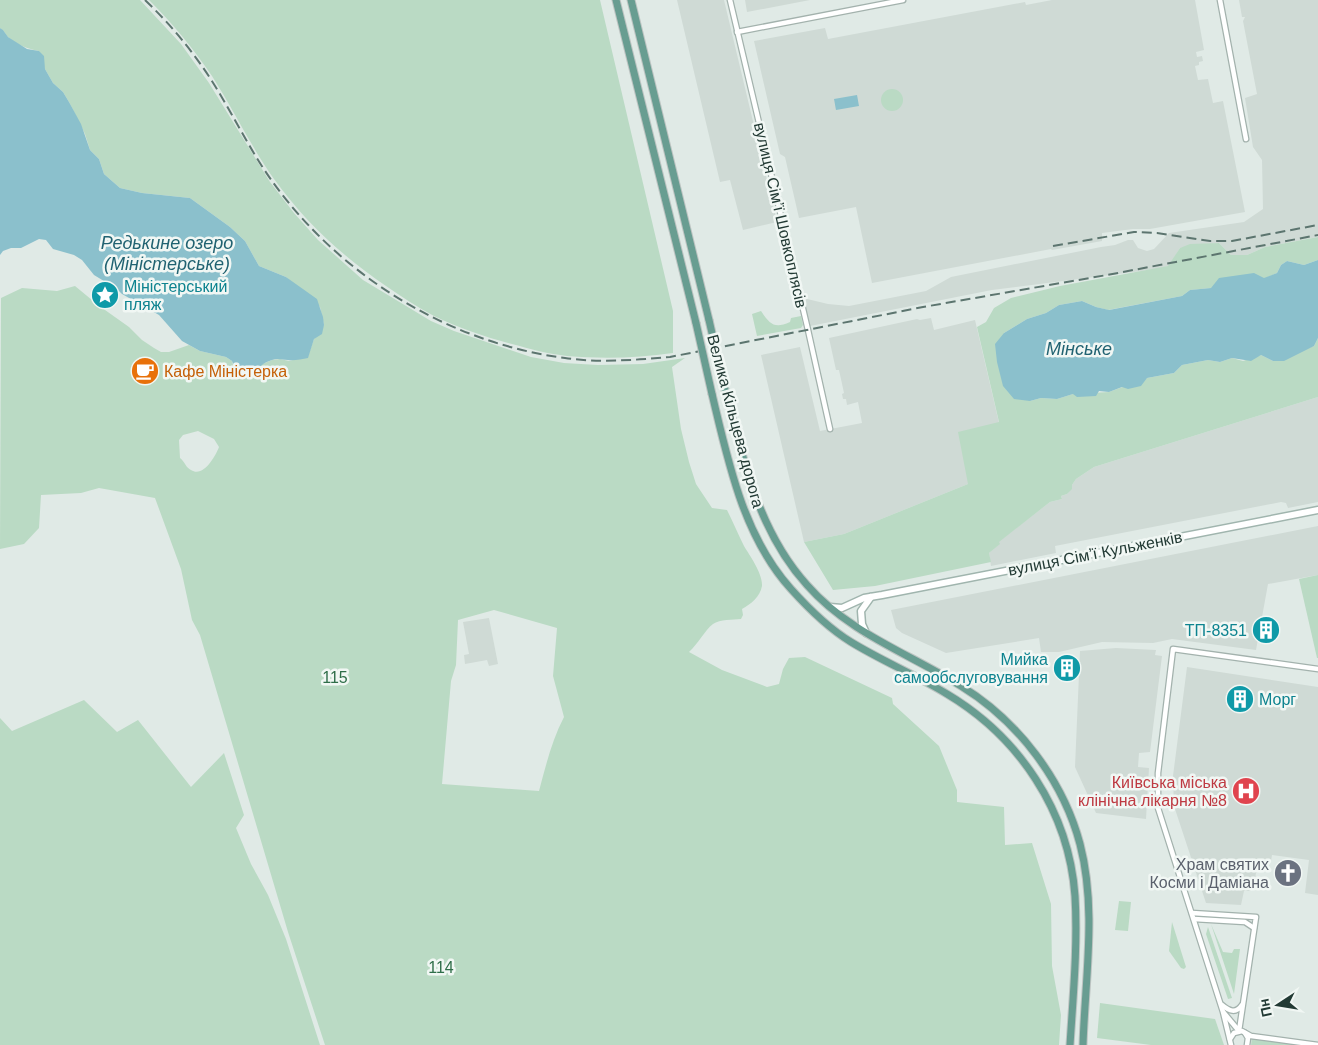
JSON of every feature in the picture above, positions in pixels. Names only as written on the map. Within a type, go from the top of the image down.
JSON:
[{"type":"main road","name":"Велика Кільцева дорога","points":[[616,0],[712,394],[733,476],[750,524],[771,562],[791,589],[824,622],[850,642],[970,708],[991,726],[1023,759],[1044,792],[1059,825],[1066,847],[1075,896],[1070,1045]]},
{"type":"main road","name":"Велика Кільцева дорога","points":[[631,0],[725,390],[753,492],[766,523],[794,571],[828,607],[867,636],[932,670],[978,698],[1004,719],[1040,760],[1074,825],[1080,844],[1087,884],[1089,928],[1083,1045]]},
{"type":"main road","name":"вулиця Сімʼї Кульженків","points":[[828,607],[842,608],[871,597],[1318,510]]},
{"type":"main road","points":[[867,636],[862,624],[861,611],[871,597]]},
{"type":"street","name":"вулиця Сімʼї Шовкоплясів","points":[[730,0],[830,430]]},
{"type":"street","points":[[737,32],[904,0]]},
{"type":"street","points":[[1220,0],[1246,139]]},
{"type":"street","points":[[1230,1042],[1223,1012],[1158,808],[1158,773],[1173,649],[1318,668]]},
{"type":"street","points":[[1193,916],[1256,917],[1243,1004],[1242,1032]]},
{"type":"street","points":[[1193,916],[1245,922],[1254,928]]},
{"type":"street","points":[[1220,1004],[1232,1011],[1236,1011],[1243,1004]]},
{"type":"street","points":[[1223,1012],[1248,1038],[1247,1045]]},
{"type":"street","points":[[1230,1042],[1234,1033],[1242,1032],[1251,1036],[1318,1045]]},
{"type":"shaded area","points":[[677,0],[724,0],[777,222],[743,230],[730,180],[720,182]]},
{"type":"shaded area","points":[[745,0],[810,0],[747,12]]},
{"type":"shaded area","points":[[1052,0],[1195,0],[1204,50],[1196,52],[1197,57],[1202,56],[1203,61],[1195,66],[1198,80],[1208,79],[1213,103],[1223,101],[1245,212],[1150,229],[1102,233],[1102,241],[872,283],[856,207],[799,218],[785,157],[780,154],[754,41],[825,28],[828,39],[1025,2],[1026,5]]},
{"type":"shaded area","points":[[1239,0],[1318,0],[1318,237],[1265,247],[1247,255],[1231,255],[1219,243],[1180,248],[1169,266],[1157,269],[992,290],[810,326],[803,298],[828,304],[849,306],[926,291],[951,277],[1115,245],[1128,240],[1133,240],[1138,248],[1147,251],[1154,249],[1169,233],[1244,222],[1263,209],[1262,160],[1253,147],[1245,98],[1257,94],[1243,21],[1245,17],[1242,17]]},
{"type":"shaded area","points":[[931,318],[934,330],[975,320],[999,423],[968,484],[844,534],[804,542],[761,355],[800,347],[820,431],[862,423],[858,402],[847,405],[846,399],[843,399],[842,394],[844,393],[839,370],[836,370],[829,338],[917,319]]},
{"type":"shaded area","points":[[1318,397],[1318,502],[1288,508],[1286,503],[1281,502],[1055,546],[1056,553],[991,566],[989,553],[999,544],[998,542],[1050,502],[1062,499],[1061,496],[1067,494],[1076,479],[1094,467]]},
{"type":"shaded area","points":[[1318,526],[1318,575],[1268,584],[1256,650],[1172,639],[1153,643],[1102,642],[1059,652],[1041,652],[1039,638],[946,653],[902,633],[896,628],[891,610]]},
{"type":"shaded area","points":[[489,618],[498,664],[489,666],[487,660],[465,664],[464,655],[469,654],[463,622]]},
{"type":"shaded area","points":[[1116,648],[1156,650],[1155,655],[1162,656],[1150,752],[1139,753],[1138,767],[1149,768],[1146,819],[1096,813],[1075,767],[1080,651]]},
{"type":"shaded area","name":"Київська міська клінічна лікарня №8","points":[[1187,667],[1318,687],[1318,895],[1305,893],[1309,860],[1272,855],[1271,861],[1258,859],[1254,887],[1250,891],[1244,891],[1241,905],[1206,903],[1174,806],[1173,776]]},
{"type":"green space","points":[[0,0],[140,0],[181,44],[209,83],[270,182],[294,213],[318,240],[363,280],[431,321],[454,331],[531,357],[564,363],[598,365],[643,364],[685,358],[672,367],[681,429],[696,484],[712,508],[727,510],[762,581],[762,586],[755,600],[742,609],[743,615],[741,619],[716,622],[689,652],[722,670],[767,687],[779,684],[783,669],[789,658],[805,657],[892,698],[893,704],[939,746],[957,790],[957,802],[1004,807],[1005,845],[1032,843],[1051,904],[1052,966],[1061,1015],[1059,1045],[325,1045],[288,932],[200,635],[192,620],[181,569],[155,498],[99,488],[81,493],[41,495],[39,528],[24,544],[0,549],[1,298],[22,288],[57,291],[75,286],[129,327],[142,340],[161,352],[169,352],[189,345],[200,351],[226,357],[232,361],[233,365],[257,371],[260,365],[272,360],[289,361],[308,356],[314,339],[324,325],[320,307],[286,277],[259,266],[245,241],[230,227],[190,198],[142,193],[120,188],[104,174],[99,159],[90,150],[85,134],[69,102],[63,92],[53,83],[45,69],[39,51],[15,42],[0,28]],"holes":[[[198,431],[214,439],[219,447],[208,465],[204,469],[195,472],[188,468],[180,458],[179,440],[183,435]],[[494,610],[557,628],[553,676],[564,717],[553,744],[539,791],[442,784],[451,681],[456,665],[458,620]]]},
{"type":"green space","points":[[149,0],[600,0],[673,311],[673,353],[607,358],[567,356],[540,351],[472,332],[434,316],[386,286],[339,250],[286,195],[258,154],[205,66],[182,36]]},
{"type":"green space","points":[[888,89],[896,89],[903,96],[903,104],[896,111],[888,111],[881,104],[881,96]]},
{"type":"green space","points":[[1318,237],[1318,260],[1304,265],[1287,261],[1281,265],[1277,273],[1264,279],[1190,290],[1182,296],[1108,310],[1082,301],[1059,305],[1046,313],[1027,319],[1004,333],[1030,401],[1041,398],[1057,399],[1073,394],[1109,392],[1147,378],[1174,373],[1182,365],[1208,360],[1220,362],[1232,358],[1243,361],[1261,355],[1273,361],[1314,346],[1318,338],[1318,397],[1094,467],[1076,479],[1072,489],[1067,494],[1061,496],[1062,499],[1050,502],[999,542],[1000,544],[989,553],[991,562],[875,586],[833,590],[804,542],[844,534],[968,484],[958,432],[999,422],[977,327],[986,322],[994,308],[1011,298],[1060,286],[1168,266],[1180,248],[1190,244],[1219,243],[1231,255],[1247,255],[1265,247]]},
{"type":"green space","points":[[761,311],[770,322],[776,325],[785,324],[790,322],[791,318],[801,316],[803,325],[801,328],[757,336],[752,314]]},
{"type":"green space","points":[[1318,575],[1318,658],[1317,658],[1299,579]]},
{"type":"green space","points":[[84,700],[117,732],[138,720],[191,787],[224,753],[244,815],[236,828],[251,864],[268,895],[286,939],[320,1045],[0,1045],[0,718],[12,731]]},
{"type":"green space","points":[[1119,901],[1131,902],[1128,931],[1115,930]]},
{"type":"green space","points":[[1172,922],[1186,967],[1184,969],[1181,968],[1169,951]]},
{"type":"green space","points":[[1211,924],[1223,952],[1232,953],[1234,949],[1240,949],[1234,994]]},
{"type":"green space","points":[[1208,927],[1232,998],[1228,999],[1206,934]]},
{"type":"green space","points":[[1100,1003],[1215,1019],[1224,1045],[1151,1045],[1097,1038]]},
{"type":"green space","points":[[1252,1037],[1310,1045],[1251,1045]]},
{"type":"water","name":"Редькине озеро (Міністерське)","points":[[0,28],[8,37],[27,49],[39,51],[44,56],[45,69],[53,83],[63,92],[69,102],[81,124],[90,150],[99,159],[104,174],[120,188],[142,193],[190,198],[230,227],[245,241],[259,266],[286,277],[317,299],[324,325],[322,334],[314,339],[308,358],[293,360],[274,359],[266,362],[252,373],[242,372],[235,369],[232,361],[226,357],[200,351],[182,341],[159,315],[122,294],[94,275],[82,260],[74,255],[53,249],[46,240],[39,239],[21,248],[11,248],[3,251],[0,255]]},
{"type":"water","points":[[857,95],[859,106],[836,110],[834,99]]},
{"type":"water","name":"Мінське","points":[[1318,260],[1318,338],[1314,346],[1284,361],[1273,361],[1261,355],[1251,361],[1232,358],[1220,362],[1208,360],[1182,365],[1174,373],[1147,378],[1141,386],[1128,389],[1122,387],[1109,392],[1099,391],[1096,396],[1077,397],[1073,394],[1057,399],[1041,398],[1030,401],[1014,399],[1003,386],[995,344],[1004,333],[1027,319],[1046,313],[1059,305],[1082,301],[1109,310],[1182,296],[1190,290],[1211,288],[1219,278],[1254,273],[1264,278],[1277,273],[1281,265],[1287,261],[1304,265]]},
{"type":"railway","points":[[145,0],[180,37],[203,67],[272,181],[299,215],[330,247],[364,275],[400,300],[439,320],[480,337],[522,350],[565,358],[604,361],[670,357],[923,307],[1107,275],[1318,235]]},
{"type":"railway","points":[[1053,246],[1134,232],[1157,233],[1210,241],[1232,241],[1318,225]]},
{"type":"place","name":"Міністерський пляж","points":[[105,295]]},
{"type":"place","name":"Кафе Міністерка","points":[[145,371]]},
{"type":"place","name":"ТП-8351","points":[[1266,630]]},
{"type":"place","name":"Мийка самообслуговування","points":[[1067,668]]},
{"type":"place","name":"Морг","points":[[1240,699]]},
{"type":"place","name":"Київська міська клінічна лікарня №8","points":[[1246,791]]},
{"type":"place","name":"Храм святих Косми і Даміана","points":[[1288,873]]},
{"type":"park label","name":"115","points":[[335,677]]},
{"type":"park label","name":"114","points":[[441,967]]}]
